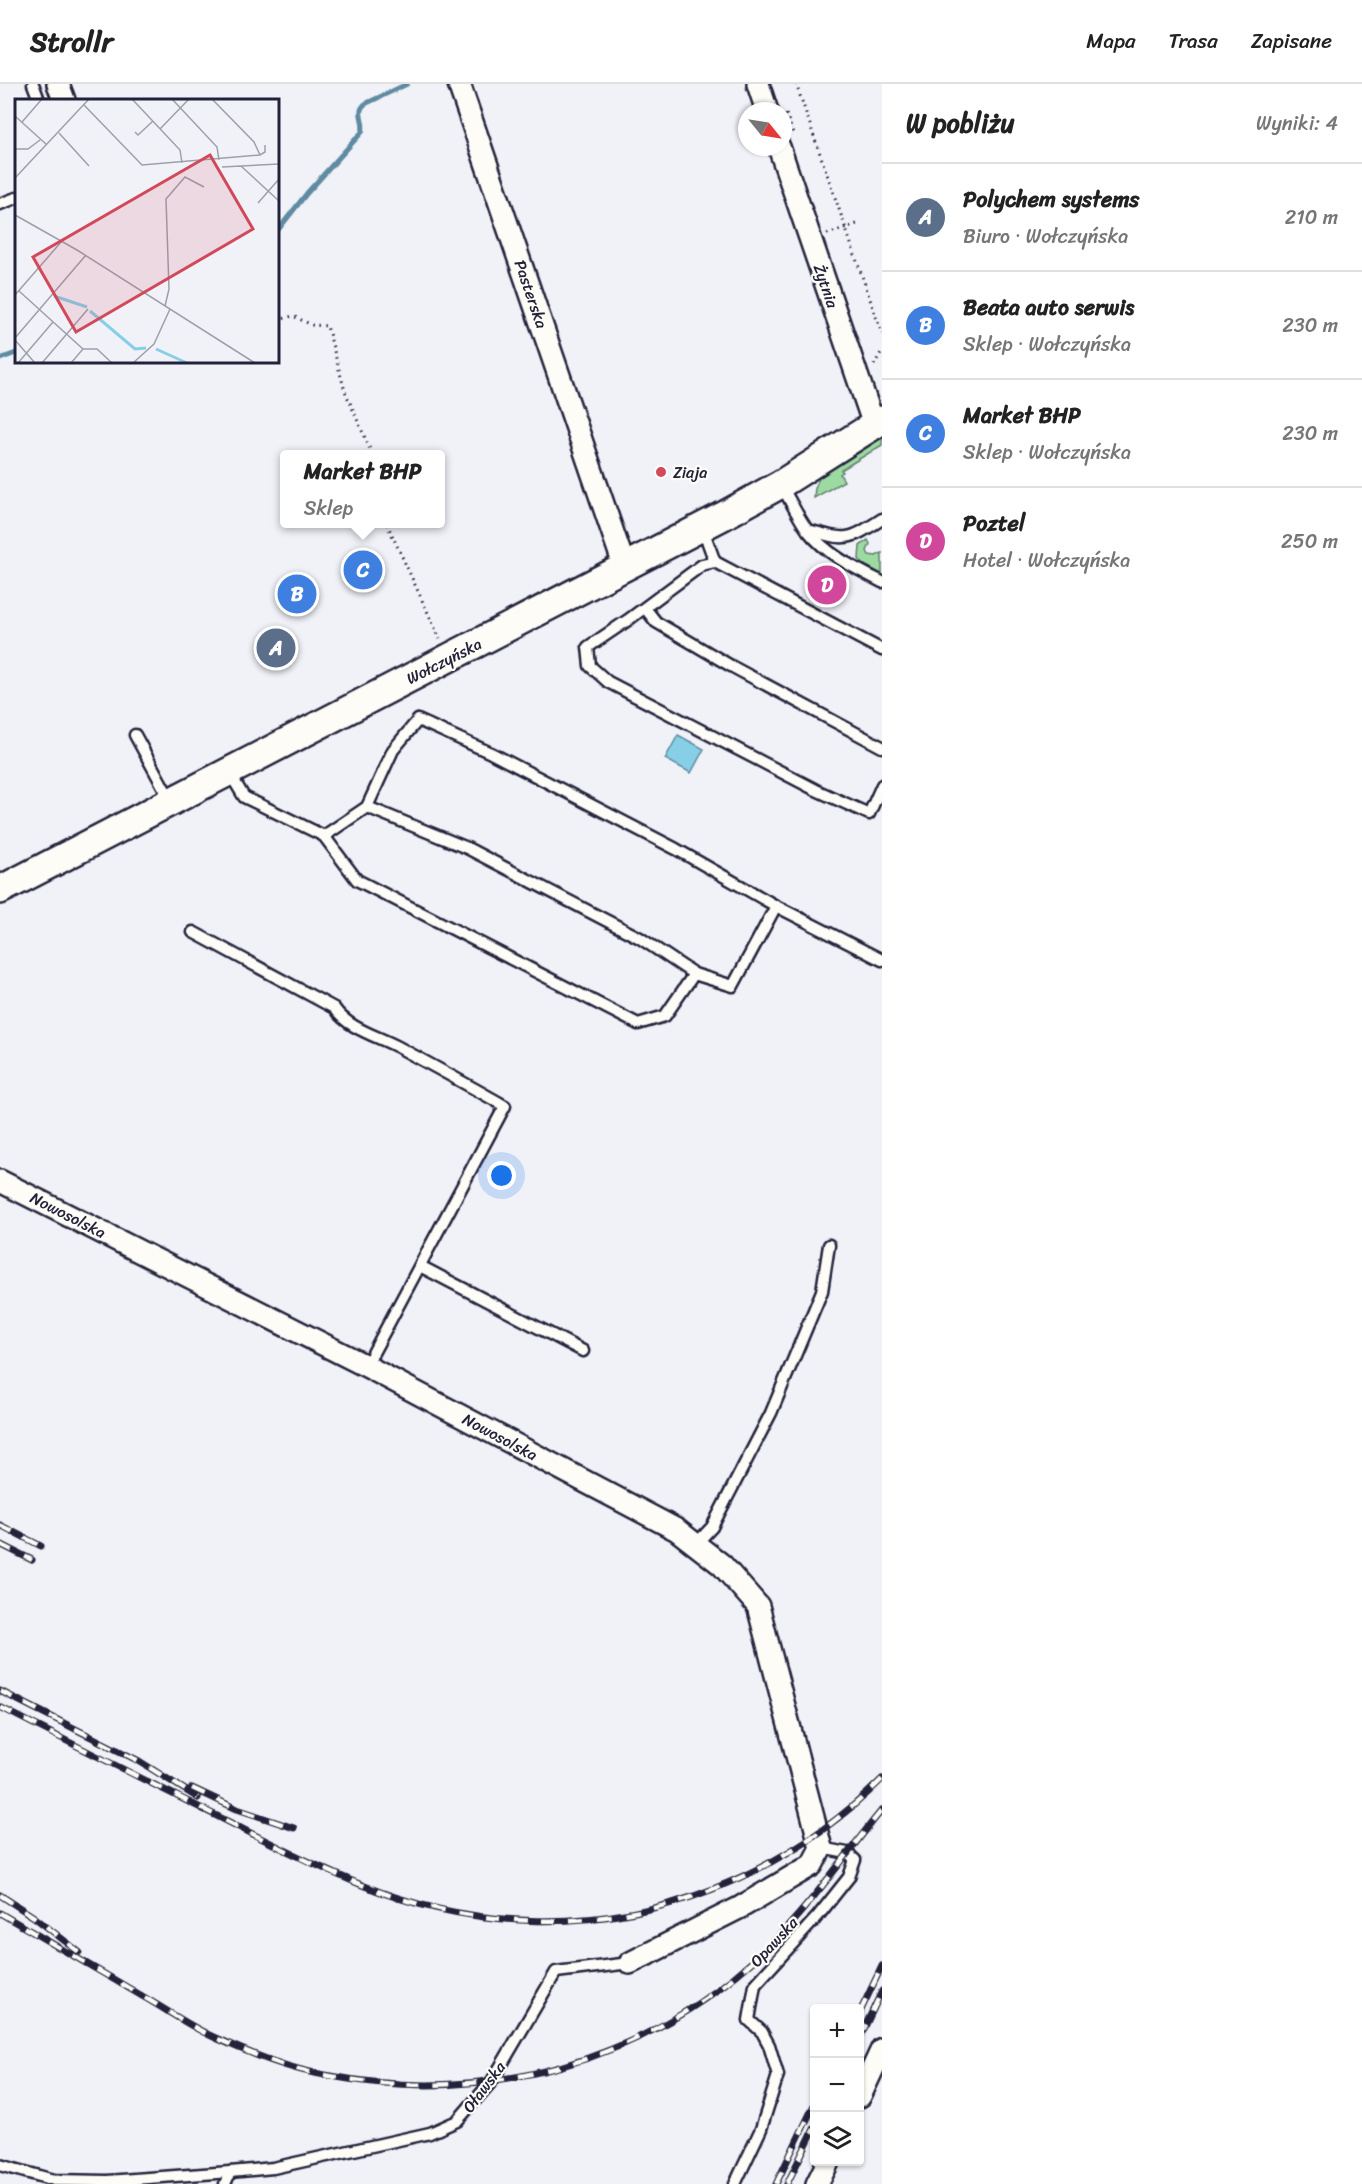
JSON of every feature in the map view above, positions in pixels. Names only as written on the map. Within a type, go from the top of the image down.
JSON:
[{"type":"street","points":[[58,84],[64,99]]},
{"type":"street","name":"Pasterska","points":[[459,84],[625,568]]},
{"type":"street","points":[[758,84],[764,102]]},
{"type":"street","name":"Żytnia","points":[[782,156],[878,423]]},
{"type":"street","name":"Wołczyńska","points":[[0,890],[625,568],[781,484],[878,423]]},
{"type":"street","name":"Nowosolska","points":[[0,1181],[366,1366],[677,1530],[722,1565],[758,1606],[821,1848]]},
{"type":"street","name":"Oławska","points":[[630,1963],[741,1907],[812,1865],[821,1848]]},
{"type":"street","points":[[864,2087],[882,2049]]},
{"type":"street","points":[[817,2184],[826,2166]]},
{"type":"lane","points":[[33,84],[39,99]]},
{"type":"lane","points":[[0,204],[15,198]]},
{"type":"lane","points":[[781,484],[808,530],[826,550],[844,563],[882,582]]},
{"type":"lane","points":[[808,530],[839,539],[860,534],[882,519]]},
{"type":"lane","points":[[702,527],[715,562]]},
{"type":"lane","points":[[882,650],[715,562],[702,565],[588,647],[590,666],[608,682],[816,790],[869,814],[882,784]]},
{"type":"lane","points":[[645,608],[656,622],[731,666],[882,747]]},
{"type":"lane","points":[[324,836],[367,807],[393,750],[418,720],[491,753],[666,844],[776,906],[882,960]]},
{"type":"lane","points":[[135,735],[171,801]]},
{"type":"lane","points":[[228,772],[244,796],[324,836],[357,880],[638,1024],[664,1016],[694,974]]},
{"type":"lane","points":[[367,807],[467,848],[640,938],[694,974],[733,986],[776,906]]},
{"type":"lane","points":[[193,932],[334,1008],[340,1017],[357,1027],[397,1046],[504,1106],[366,1366]]},
{"type":"lane","points":[[696,1544],[712,1527],[771,1413],[822,1290],[829,1245]]},
{"type":"lane","points":[[420,1266],[584,1351]]},
{"type":"lane","name":"Opawska","points":[[735,2184],[761,2129],[778,2075],[769,2045],[762,2032],[749,2020],[754,1985],[818,1916],[849,1877],[855,1860],[847,1853],[821,1848]]},
{"type":"lane","name":"Oławska","points":[[0,2165],[54,2180],[108,2182],[273,2168],[430,2133],[457,2121],[492,2081],[555,1972],[630,1963]]},
{"type":"lane","points":[[225,2184],[230,2172]]},
{"type":"path","points":[[796,84],[882,334]]},
{"type":"path","points":[[810,239],[857,224]]},
{"type":"path","points":[[279,320],[293,316],[312,326],[327,326],[345,391],[370,450]]},
{"type":"path","points":[[874,367],[882,370]]},
{"type":"path","points":[[389,528],[448,659]]},
{"type":"green space","points":[[882,437],[882,445],[841,470],[843,472],[840,474],[844,481],[814,498],[816,484],[824,472]]},
{"type":"green space","points":[[868,540],[869,555],[876,556],[882,553],[882,574],[864,565],[859,559],[860,546]]},
{"type":"water","points":[[678,735],[704,749],[691,773],[665,759]]},
{"type":"waterway","points":[[279,229],[307,193],[362,132],[362,107],[407,84]]},
{"type":"waterway","points":[[0,359],[15,353]]},
{"type":"railway","points":[[0,1525],[41,1546]]},
{"type":"railway","points":[[0,1544],[32,1560]]},
{"type":"railway","points":[[0,1691],[139,1761],[198,1798]]},
{"type":"railway","points":[[0,1707],[343,1877],[405,1900],[448,1911],[492,1918],[537,1921],[626,1914],[670,1904],[713,1889],[760,1868],[804,1843],[844,1813],[882,1779]]},
{"type":"railway","points":[[192,1788],[237,1809],[294,1828]]},
{"type":"railway","points":[[0,1913],[199,2030],[284,2065],[325,2075],[386,2083],[446,2084],[504,2079],[562,2066],[617,2047],[670,2021],[720,1988],[783,1932],[882,1810]]},
{"type":"railway","points":[[0,1895],[34,1917],[79,1952]]},
{"type":"railway","points":[[864,2004],[882,1966]]},
{"type":"railway","points":[[864,2029],[882,1991]]},
{"type":"railway","points":[[776,2184],[811,2112]]},
{"type":"railway","points":[[787,2184],[810,2137]]},
{"type":"place","name":"Ziaja","points":[[661,472]]},
{"type":"place","name":"Market BHP","points":[[363,570]]},
{"type":"place","name":"Poztel","points":[[827,585]]},
{"type":"place","name":"Beata auto serwis","points":[[297,594]]},
{"type":"place","name":"Polychem systems","points":[[276,648]]}]
